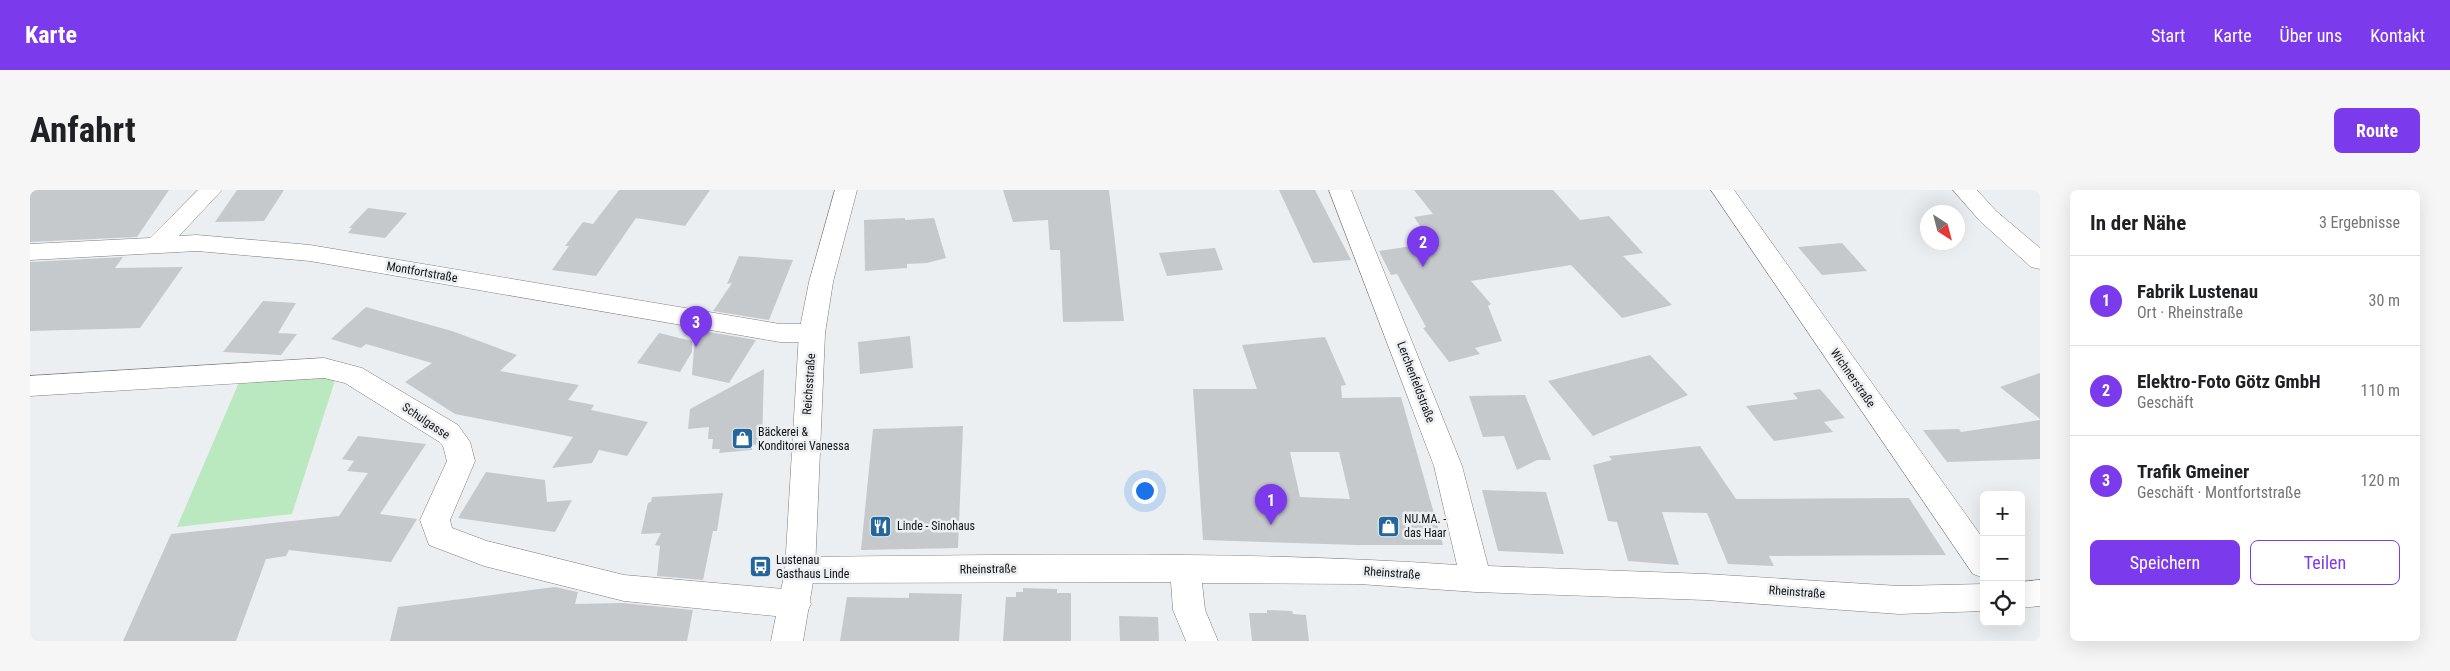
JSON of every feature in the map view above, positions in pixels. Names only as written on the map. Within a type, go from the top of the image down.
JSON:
[{"type":"street","points":[[158,244],[210,190]]},
{"type":"street","name":"Reichsstraße","points":[[787,641],[800,570],[812,333],[821,282],[846,190]]},
{"type":"street","name":"Lerchenfeldstraße","points":[[1340,190],[1448,466],[1476,579]]},
{"type":"street","name":"Wichnerstraße","points":[[1722,190],[1980,559]]},
{"type":"street","points":[[1964,190],[1988,216],[2040,261]]},
{"type":"street","name":"Montfortstraße","points":[[30,252],[198,243],[310,253],[780,334],[812,333]]},
{"type":"street","name":"Schulgasse","points":[[30,386],[324,368],[353,375],[448,433],[456,442],[461,461],[435,520],[440,536],[484,553],[624,588],[713,598],[795,604]]},
{"type":"street","points":[[1185,569],[1189,610],[1202,641]]},
{"type":"street","name":"Rheinstraße","points":[[800,570],[1185,569],[1359,571],[1476,579],[1706,587],[1899,600],[1980,597]]},
{"type":"street","points":[[2025,595],[2040,593]]},
{"type":"green space","points":[[338,371],[292,514],[177,527],[243,373]]},
{"type":"building","points":[[30,190],[169,190],[137,237],[30,242]]},
{"type":"building","points":[[237,190],[284,190],[264,221],[215,222]]},
{"type":"building","points":[[619,190],[710,190],[685,226],[636,218],[596,276],[552,270],[569,246],[565,246],[583,222],[593,224]]},
{"type":"building","points":[[1003,190],[1109,190],[1124,321],[1063,322],[1060,250],[1050,250],[1048,220],[1013,222]]},
{"type":"building","points":[[1279,190],[1315,190],[1351,260],[1313,263]]},
{"type":"building","points":[[1414,190],[1553,190],[1580,220],[1609,216],[1643,253],[1623,256],[1672,305],[1622,318],[1571,265],[1471,281],[1491,304],[1488,306],[1502,341],[1475,348],[1480,354],[1449,362],[1423,328],[1426,327],[1397,274],[1391,275],[1379,251],[1432,243],[1414,217],[1433,214]]},
{"type":"building","points":[[368,208],[407,213],[385,238],[348,233],[352,228],[349,228]]},
{"type":"building","points":[[905,218],[905,220],[934,218],[946,258],[927,263],[907,264],[907,268],[865,271],[864,220]]},
{"type":"building","points":[[1842,243],[1867,271],[1822,275],[1798,247]]},
{"type":"building","points":[[1215,248],[1223,270],[1167,276],[1159,253]]},
{"type":"building","points":[[739,256],[793,260],[769,320],[713,311],[732,283],[727,284]]},
{"type":"building","points":[[123,257],[115,268],[183,267],[140,328],[30,331],[30,262]]},
{"type":"building","points":[[263,301],[296,303],[278,333],[297,334],[281,355],[223,352]]},
{"type":"building","points":[[366,307],[452,331],[517,355],[500,371],[579,385],[568,400],[594,405],[591,410],[648,422],[627,456],[599,450],[592,463],[552,468],[573,437],[455,414],[405,382],[432,363],[366,344],[361,348],[331,339]]},
{"type":"building","points":[[703,331],[756,340],[729,383],[692,375],[695,335],[701,337]]},
{"type":"building","points":[[659,333],[692,341],[692,352],[680,372],[637,363]]},
{"type":"building","points":[[910,336],[913,368],[860,374],[858,342]]},
{"type":"building","points":[[1325,337],[1346,385],[1341,386],[1342,398],[1401,397],[1443,545],[1356,545],[1203,540],[1193,389],[1257,389],[1242,345]],"holes":[[[1290,452],[1339,452],[1350,499],[1300,497]]]},
{"type":"building","points":[[1650,355],[1688,395],[1593,436],[1548,381]]},
{"type":"building","points":[[764,369],[762,444],[752,445],[752,450],[719,453],[720,449],[712,449],[713,439],[708,439],[709,427],[688,429],[690,409]]},
{"type":"building","points":[[2040,373],[2040,419],[2000,387]]},
{"type":"building","points":[[1820,389],[1845,418],[1824,422],[1833,432],[1774,441],[1746,406],[1798,399],[1793,393]]},
{"type":"building","points":[[1525,395],[1551,460],[1537,460],[1517,470],[1504,436],[1483,437],[1469,396]]},
{"type":"building","points":[[2040,420],[2040,459],[1947,462],[1923,430],[1959,429],[1961,432]]},
{"type":"building","points":[[963,426],[958,548],[861,550],[873,429]]},
{"type":"building","points":[[358,436],[426,444],[380,514],[417,519],[391,562],[289,550],[286,556],[266,559],[236,641],[123,641],[171,534],[339,516],[368,473],[347,471],[354,461],[342,459]]},
{"type":"building","points":[[1700,446],[1736,499],[1909,498],[1946,555],[1769,556],[1774,566],[1728,564],[1707,513],[1662,512],[1679,565],[1628,561],[1617,522],[1608,521],[1593,465],[1612,460],[1609,456]]},
{"type":"building","points":[[486,472],[545,480],[547,502],[572,500],[555,532],[458,518]]},
{"type":"building","points":[[1482,490],[1546,492],[1564,554],[1498,551]]},
{"type":"building","points":[[723,493],[717,531],[713,531],[703,580],[657,576],[660,546],[655,545],[661,533],[641,534],[648,503],[651,502],[652,497]]},
{"type":"building","points":[[555,587],[578,592],[575,604],[623,603],[693,610],[687,641],[390,641],[398,607]]},
{"type":"building","points":[[1023,588],[1057,589],[1057,593],[1071,593],[1071,641],[1003,641],[1006,597],[1016,597],[1016,592],[1023,592]]},
{"type":"building","points":[[909,593],[962,594],[959,641],[840,641],[847,597],[909,598]]},
{"type":"building","points":[[1267,610],[1292,611],[1293,614],[1306,615],[1309,641],[1252,641],[1249,613],[1267,613]]},
{"type":"building","points":[[1119,616],[1158,617],[1159,641],[1120,641]]},
{"type":"place","name":"Elektro-Foto Götz GmbH","points":[[1423,267]]},
{"type":"place","name":"Trafik Gmeiner","points":[[696,347]]},
{"type":"place","name":"Bäckerei & Konditorei Vanessa","points":[[742,439]]},
{"type":"place","name":"Fabrik Lustenau","points":[[1271,525]]},
{"type":"place","name":"Linde - Sinohaus","points":[[881,526]]},
{"type":"place","name":"NU.MA. - das Haar","points":[[1388,526]]},
{"type":"place","name":"Lustenau Gasthaus Linde","points":[[760,567]]}]
